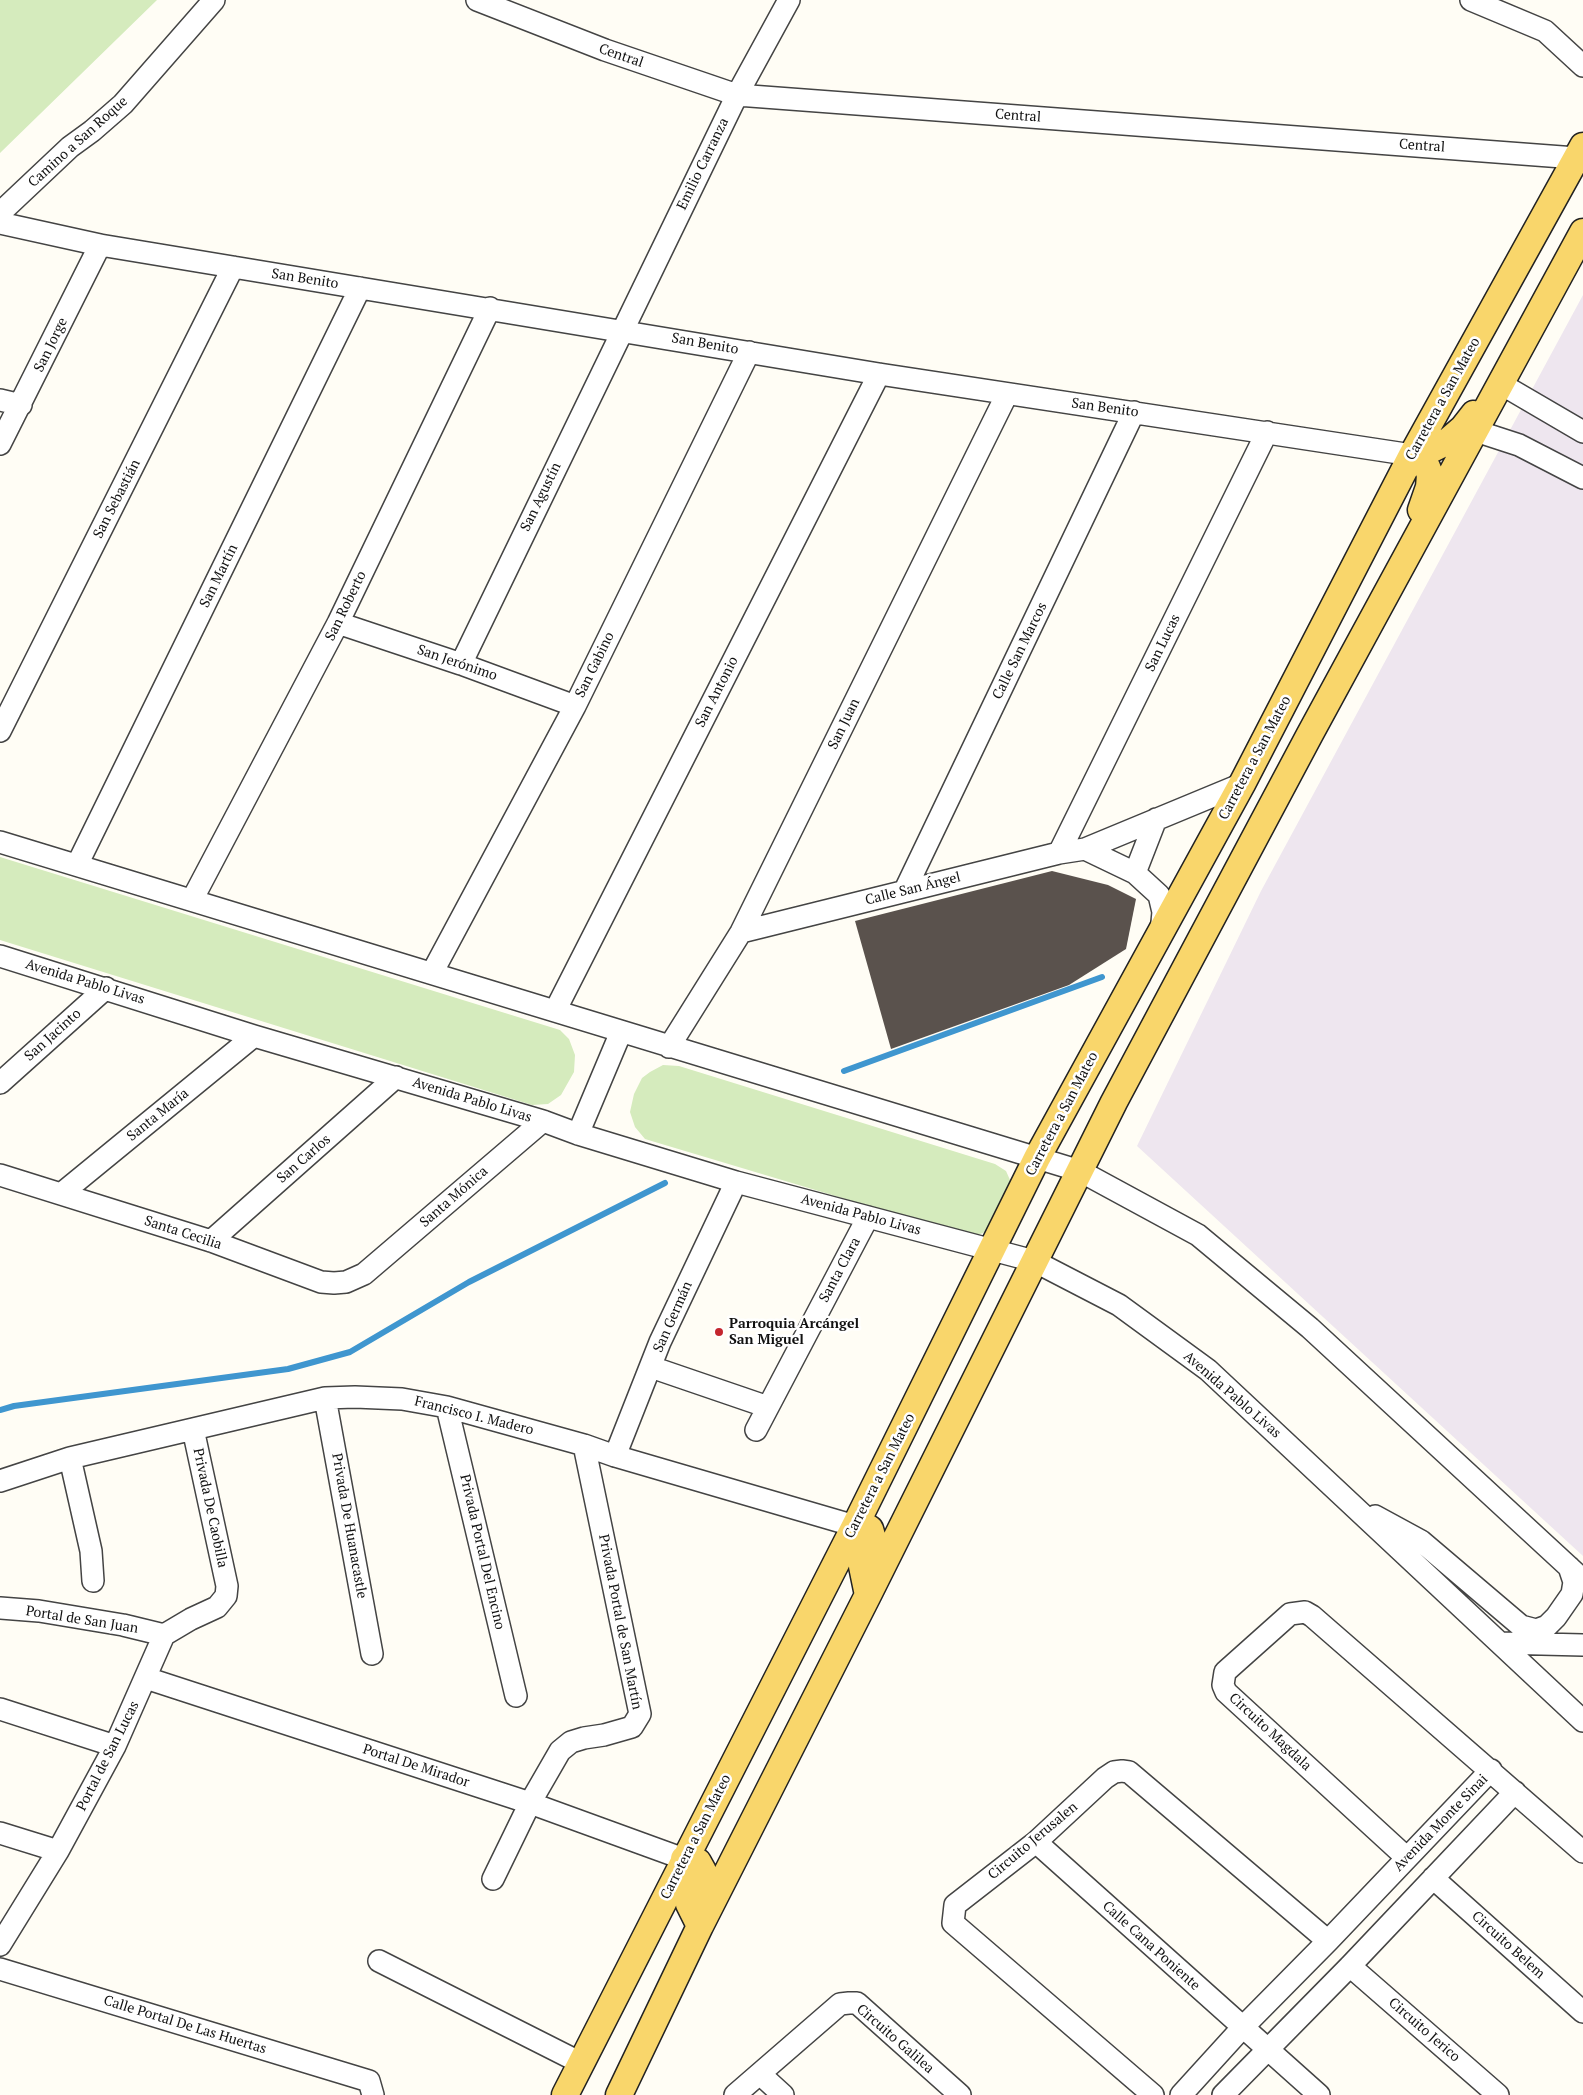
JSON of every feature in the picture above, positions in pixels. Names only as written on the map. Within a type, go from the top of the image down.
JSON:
[{"type":"main road","name":"Carretera a San Mateo","points":[[565,2095],[855,1526],[1037,1158],[1242,784],[1412,455],[1580,152]]},
{"type":"main road","points":[[619,2095],[700,1926],[868,1595],[1114,1102],[1583,232]]},
{"type":"main road","points":[[1412,455],[1434,448],[1463,428],[1482,404],[1517,342],[1534,324]]},
{"type":"main road","points":[[1402,565],[1430,479],[1427,467],[1420,459],[1412,455]]},
{"type":"main road","points":[[855,1526],[864,1525],[870,1529],[872,1536],[871,1545],[862,1566],[868,1595]]},
{"type":"main road","points":[[684,1859],[698,1862],[703,1871],[689,1904],[700,1926]]},
{"type":"street","name":"Camino a San Roque","points":[[0,214],[70,147],[117,110],[214,0]]},
{"type":"street","name":"Central","points":[[477,0],[605,50],[737,95],[1580,152]]},
{"type":"street","name":"Emilio Carranza","points":[[622,330],[737,95],[789,0]]},
{"type":"street","points":[[1471,0],[1545,31],[1583,66]]},
{"type":"street","name":"San Benito","points":[[0,223],[100,245],[490,308],[879,374],[1412,455]]},
{"type":"street","name":"San Jorge","points":[[0,444],[100,245]]},
{"type":"street","name":"San Sebastián","points":[[0,731],[234,267]]},
{"type":"street","name":"San Martín","points":[[77,865],[360,288]]},
{"type":"street","name":"San Roberto","points":[[192,900],[338,623],[490,308]]},
{"type":"street","name":"San Agustín","points":[[461,664],[622,330]]},
{"type":"street","name":"San Gabino","points":[[432,973],[574,706],[749,352]]},
{"type":"street","name":"San Antonio","points":[[555,1011],[879,374]]},
{"type":"street","points":[[1501,384],[1583,432]]},
{"type":"street","name":"San Juan","points":[[669,1047],[741,932],[1007,394]]},
{"type":"street","points":[[0,400],[21,405]]},
{"type":"street","name":"Calle San Marcos","points":[[906,890],[1134,412]]},
{"type":"street","points":[[1476,431],[1519,445],[1583,478]]},
{"type":"street","name":"San Lucas","points":[[1059,853],[1267,432]]},
{"type":"street","name":"San Jerónimo","points":[[338,623],[461,664],[574,706]]},
{"type":"street","name":"Calle San Ángel","points":[[741,932],[1059,853],[1085,849],[1242,784]]},
{"type":"street","points":[[1135,873],[1156,819]]},
{"type":"street","points":[[0,842],[1080,1171],[1198,1235],[1310,1328],[1576,1573],[1572,1594],[1556,1617],[1547,1626],[1536,1630],[1521,1626],[1421,1541],[1347,1500]]},
{"type":"street","points":[[1085,849],[1135,873],[1159,895],[1163,912],[1160,934]]},
{"type":"street","name":"Avenida Pablo Livas","points":[[0,956],[254,1036],[543,1121],[578,1134],[736,1182],[1034,1261],[1120,1305],[1208,1370],[1583,1721]]},
{"type":"street","name":"San Jacinto","points":[[0,1083],[106,988]]},
{"type":"street","points":[[578,1134],[621,1032]]},
{"type":"street","name":"Santa María","points":[[61,1194],[254,1036]]},
{"type":"street","name":"San Carlos","points":[[211,1240],[396,1077]]},
{"type":"street","name":"Santa Mónica","points":[[364,1274],[543,1121]]},
{"type":"street","name":"Santa Cecilia","points":[[0,1175],[211,1240],[321,1282],[346,1282],[364,1274]]},
{"type":"street","name":"San Germán","points":[[736,1182],[660,1342],[651,1367],[768,1407]]},
{"type":"street","name":"Santa Clara","points":[[756,1430],[868,1217]]},
{"type":"street","points":[[616,1456],[651,1367]]},
{"type":"street","name":"Francisco I. Madero","points":[[0,1481],[70,1458],[325,1398],[402,1399],[447,1407],[584,1445],[855,1526]]},
{"type":"street","name":"Privada De Huanacastle","points":[[325,1398],[372,1654]]},
{"type":"street","name":"Privada Portal Del Encino","points":[[447,1407],[516,1696]]},
{"type":"street","name":"Privada De Caobilla","points":[[164,1635],[191,1619],[217,1607],[226,1596],[227,1586],[192,1429]]},
{"type":"street","name":"Privada Portal de San Martín","points":[[493,1879],[530,1803],[560,1751],[571,1742],[632,1727],[640,1714],[584,1445]]},
{"type":"street","points":[[70,1458],[91,1552],[93,1581]]},
{"type":"street","name":"Portal de San Juan","points":[[0,1608],[39,1611],[123,1625],[164,1635]]},
{"type":"street","name":"Circuito Magdala","points":[[1407,1858],[1226,1692],[1223,1685],[1225,1672],[1286,1617],[1298,1612],[1305,1612],[1491,1770]]},
{"type":"street","name":"Portal de San Lucas","points":[[0,1945],[58,1851],[115,1746],[164,1635]]},
{"type":"street","points":[[1500,1643],[1583,1645]]},
{"type":"street","name":"Portal De Mirador","points":[[146,1678],[530,1803],[684,1859]]},
{"type":"street","points":[[0,1709],[115,1746]]},
{"type":"street","name":"Avenida Monte Sinai","points":[[1181,2095],[1242,2028],[1491,1770],[1515,1792]]},
{"type":"street","name":"Circuito Jerusalen","points":[[1153,2095],[953,1923],[955,1905],[1036,1842],[1104,1778],[1114,1772],[1129,1772],[1328,1941]]},
{"type":"street","points":[[1223,2095],[1350,1966],[1515,1792],[1583,1852]]},
{"type":"street","points":[[0,1833],[58,1851]]},
{"type":"street","name":"Calle Cana Poniente","points":[[1036,1842],[1319,2095]]},
{"type":"street","name":"Circuito Belem","points":[[1433,1878],[1583,2012]]},
{"type":"street","points":[[379,1961],[581,2063]]},
{"type":"street","name":"Circuito Jerico","points":[[1350,1966],[1498,2095]]},
{"type":"street","name":"Calle Portal De Las Huertas","points":[[0,1969],[371,2088]]},
{"type":"street","name":"Circuito Galilea","points":[[735,2095],[840,2004],[857,2003],[960,2095]]},
{"type":"street","points":[[760,2074],[783,2095]]},
{"type":"shaded area","points":[[1583,295],[1583,1556],[1137,1146],[1261,891]]},
{"type":"green space","points":[[0,0],[157,0],[0,153]]},
{"type":"green space","points":[[0,857],[560,1030],[569,1039],[575,1055],[574,1072],[561,1095],[548,1104],[532,1105],[0,940]]},
{"type":"green space","points":[[663,1065],[679,1066],[995,1164],[1006,1171],[1012,1192],[994,1226],[974,1236],[645,1139],[635,1127],[630,1112],[634,1094],[642,1078]]},
{"type":"building","points":[[1052,871],[1108,885],[1136,899],[1126,949],[1069,985],[891,1049],[855,921]]},
{"type":"waterway","points":[[844,1071],[1102,977]]},
{"type":"waterway","points":[[0,1410],[14,1406],[288,1369],[350,1352],[469,1282],[665,1183]]},
{"type":"place","name":"Parroquia Arcángel San Miguel","points":[[719,1332]]}]
